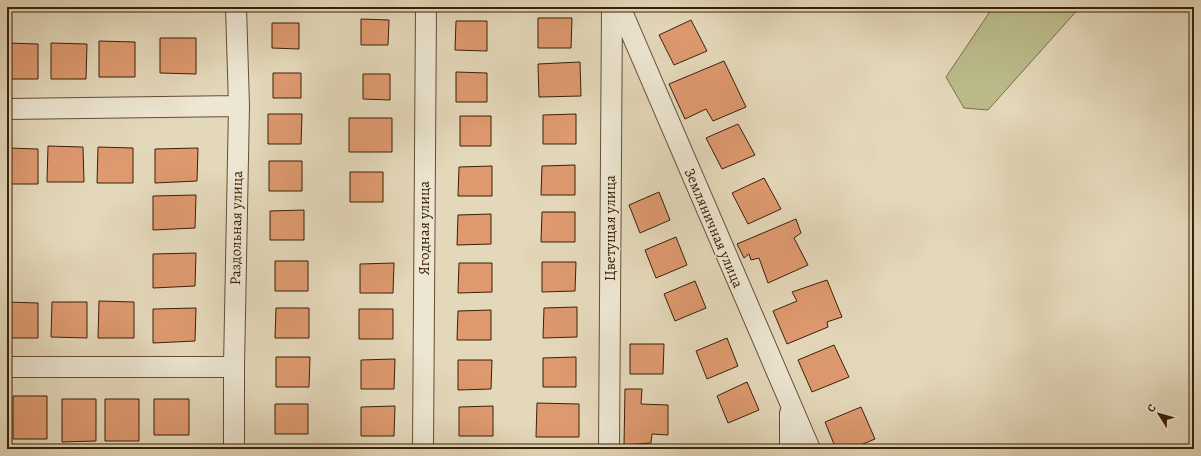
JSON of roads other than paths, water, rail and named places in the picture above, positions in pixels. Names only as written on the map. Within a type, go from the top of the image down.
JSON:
[{"type":"street","name":"Раздольная улица","points":[[234,449],[239,106],[236,7]]},
{"type":"street","name":"Ягодная улица","points":[[423,449],[426,7]]},
{"type":"street","name":"Цветущая улица","points":[[609,449],[612,7]]},
{"type":"street","name":"Земляничная улица","points":[[620,7],[810,449]]},
{"type":"street","points":[[7,109],[239,106]]},
{"type":"street","points":[[7,367],[234,367]]},
{"type":"street","points":[[790,405],[790,449]]}]
